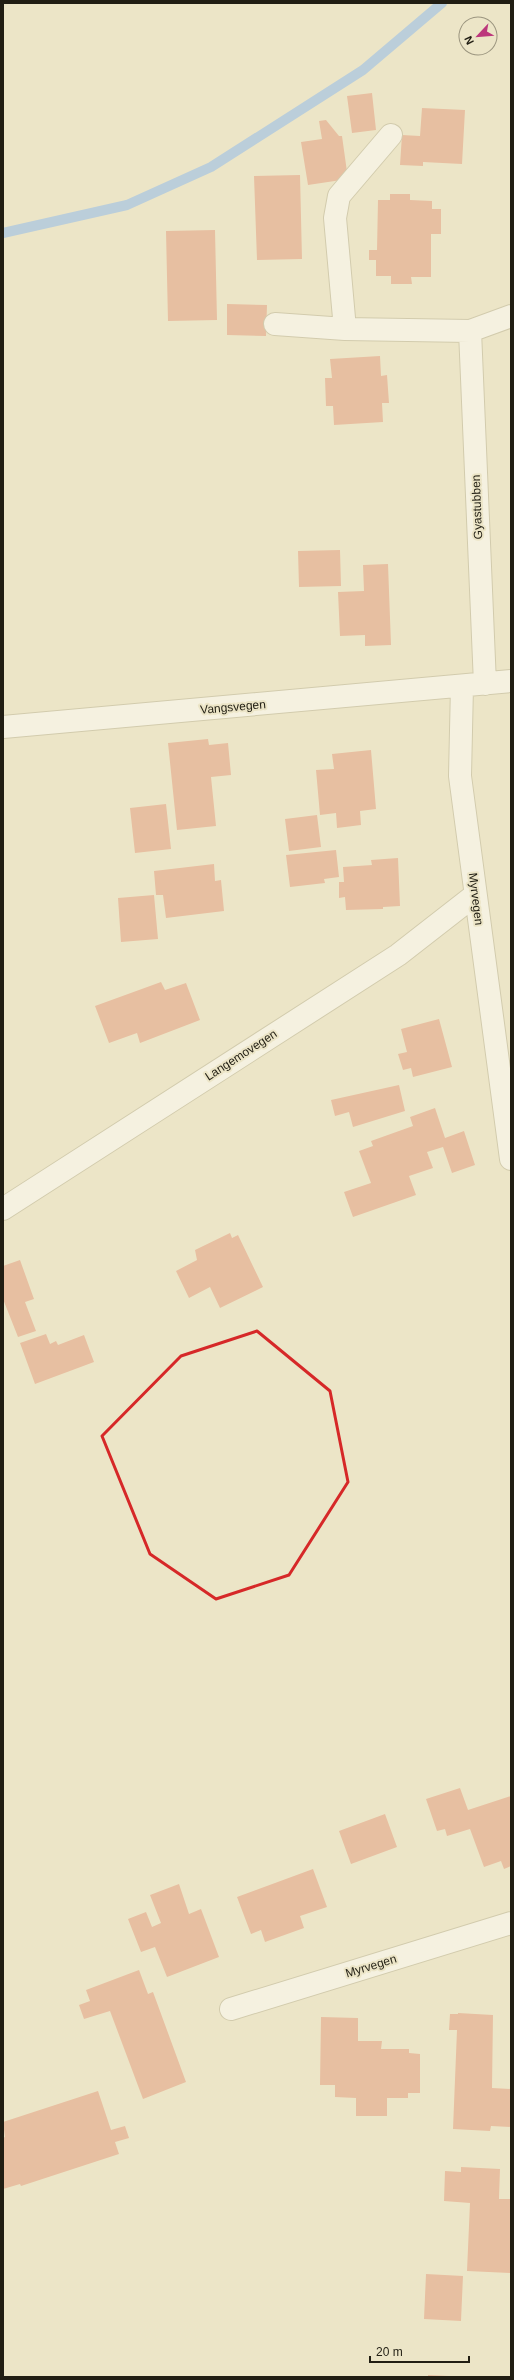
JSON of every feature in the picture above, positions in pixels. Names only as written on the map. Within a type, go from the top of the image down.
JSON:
[{"type":"street","points":[[345,329],[335,218],[339,196],[391,135]]},
{"type":"street","points":[[275,324],[345,329],[470,331],[511,316]]},
{"type":"street","name":"Gyastubben","points":[[470,331],[485,684]]},
{"type":"street","points":[[462,686],[511,681]]},
{"type":"street","name":"Vangsvegen","points":[[3,727],[462,686]]},
{"type":"street","name":"Myrvegen","points":[[462,686],[460,776],[511,1159]]},
{"type":"street","name":"Langemovegen","points":[[3,1209],[398,955],[475,895]]},
{"type":"street","name":"Myrvegen","points":[[231,2010],[511,1923]]},
{"type":"highlighted area","points":[[257,1331],[330,1391],[348,1482],[289,1575],[216,1599],[150,1554],[102,1436],[181,1356]]},
{"type":"building","points":[[372,93],[376,130],[352,133],[347,96]]},
{"type":"building","points":[[422,108],[465,110],[462,164],[423,162],[423,166],[400,165],[402,135],[420,136]]},
{"type":"building","points":[[326,120],[339,136],[342,136],[348,179],[308,185],[301,142],[322,139],[319,121]]},
{"type":"building","points":[[300,175],[302,259],[257,260],[254,176]]},
{"type":"building","points":[[390,194],[410,194],[410,200],[432,201],[432,209],[441,209],[441,234],[431,234],[431,277],[411,277],[412,284],[391,284],[391,276],[376,276],[376,260],[369,260],[369,250],[377,250],[378,200],[390,200]]},
{"type":"building","points":[[215,230],[217,320],[168,321],[166,231]]},
{"type":"building","points":[[227,304],[267,305],[266,336],[227,335]]},
{"type":"building","points":[[380,356],[381,376],[387,375],[389,403],[382,403],[383,422],[334,425],[333,406],[326,406],[325,378],[332,378],[330,359]]},
{"type":"building","points":[[340,550],[341,586],[299,587],[298,551]]},
{"type":"building","points":[[388,564],[391,645],[365,646],[365,635],[340,636],[338,592],[364,591],[363,565]]},
{"type":"building","points":[[208,739],[209,745],[228,743],[231,775],[211,777],[216,826],[177,830],[168,743]]},
{"type":"building","points":[[371,750],[376,809],[360,811],[361,825],[337,828],[336,813],[320,815],[316,770],[334,769],[332,754]]},
{"type":"building","points":[[166,804],[171,849],[135,853],[130,808]]},
{"type":"building","points":[[317,815],[321,847],[289,851],[285,819]]},
{"type":"building","points":[[336,850],[339,877],[324,879],[325,883],[290,887],[286,855]]},
{"type":"building","points":[[398,858],[400,906],[383,907],[383,909],[346,910],[345,897],[339,898],[339,882],[344,882],[343,867],[372,865],[371,860]]},
{"type":"building","points":[[214,864],[215,881],[221,880],[224,911],[166,918],[163,895],[156,895],[154,871]]},
{"type":"building","points":[[154,895],[158,939],[121,942],[118,898]]},
{"type":"building","points":[[161,982],[165,990],[186,983],[200,1020],[140,1043],[137,1033],[109,1043],[95,1006]]},
{"type":"building","points":[[439,1019],[452,1067],[413,1077],[411,1068],[403,1070],[398,1054],[407,1052],[401,1029]]},
{"type":"building","points":[[399,1085],[405,1111],[353,1127],[349,1112],[335,1116],[331,1100]]},
{"type":"building","points":[[435,1108],[445,1138],[464,1131],[475,1165],[452,1173],[443,1147],[427,1152],[433,1168],[409,1176],[416,1195],[353,1217],[344,1192],[371,1183],[359,1151],[373,1146],[371,1141],[413,1126],[410,1117]]},
{"type":"building","points":[[230,1233],[232,1238],[238,1235],[263,1287],[220,1308],[210,1287],[189,1298],[176,1271],[197,1260],[195,1250]]},
{"type":"building","points":[[20,1260],[34,1299],[25,1302],[36,1331],[18,1337],[3,1299],[3,1266]]},
{"type":"building","points":[[46,1334],[50,1344],[56,1341],[58,1345],[84,1335],[94,1362],[35,1384],[20,1343]]},
{"type":"building","points":[[460,1788],[468,1810],[511,1796],[511,1866],[504,1869],[501,1861],[484,1867],[470,1829],[447,1836],[445,1829],[437,1831],[426,1799]]},
{"type":"building","points":[[385,1814],[397,1847],[351,1864],[339,1831]]},
{"type":"building","points":[[313,1869],[327,1907],[300,1916],[304,1928],[265,1942],[261,1930],[251,1934],[237,1897]]},
{"type":"building","points":[[179,1884],[189,1914],[201,1909],[219,1957],[167,1977],[155,1947],[141,1952],[128,1919],[146,1912],[152,1927],[161,1923],[150,1895]]},
{"type":"building","points":[[139,1970],[148,1994],[153,1992],[186,2082],[143,2099],[110,2011],[84,2019],[79,2005],[90,2001],[86,1990]]},
{"type":"building","points":[[450,2014],[493,2015],[492,2088],[511,2089],[511,2127],[491,2126],[490,2131],[453,2129],[457,2030],[449,2030]]},
{"type":"building","points":[[321,2017],[358,2018],[358,2041],[382,2041],[381,2049],[409,2049],[409,2053],[420,2054],[420,2093],[408,2093],[408,2098],[387,2098],[387,2116],[356,2116],[356,2098],[335,2097],[335,2085],[320,2085]]},
{"type":"building","points":[[98,2091],[111,2130],[125,2126],[129,2138],[115,2142],[119,2154],[21,2186],[20,2184],[3,2189],[3,2138],[5,2137],[3,2122]]},
{"type":"building","points":[[461,2167],[500,2169],[499,2199],[511,2199],[510,2273],[467,2271],[470,2203],[444,2201],[445,2171],[461,2172]]},
{"type":"building","points":[[426,2274],[463,2276],[461,2321],[424,2319]]},
{"type":"building","points":[[428,2375],[449,2376],[449,2377],[428,2377]]},
{"type":"waterway","points":[[3,233],[127,205],[211,167],[363,70],[442,3]]}]
